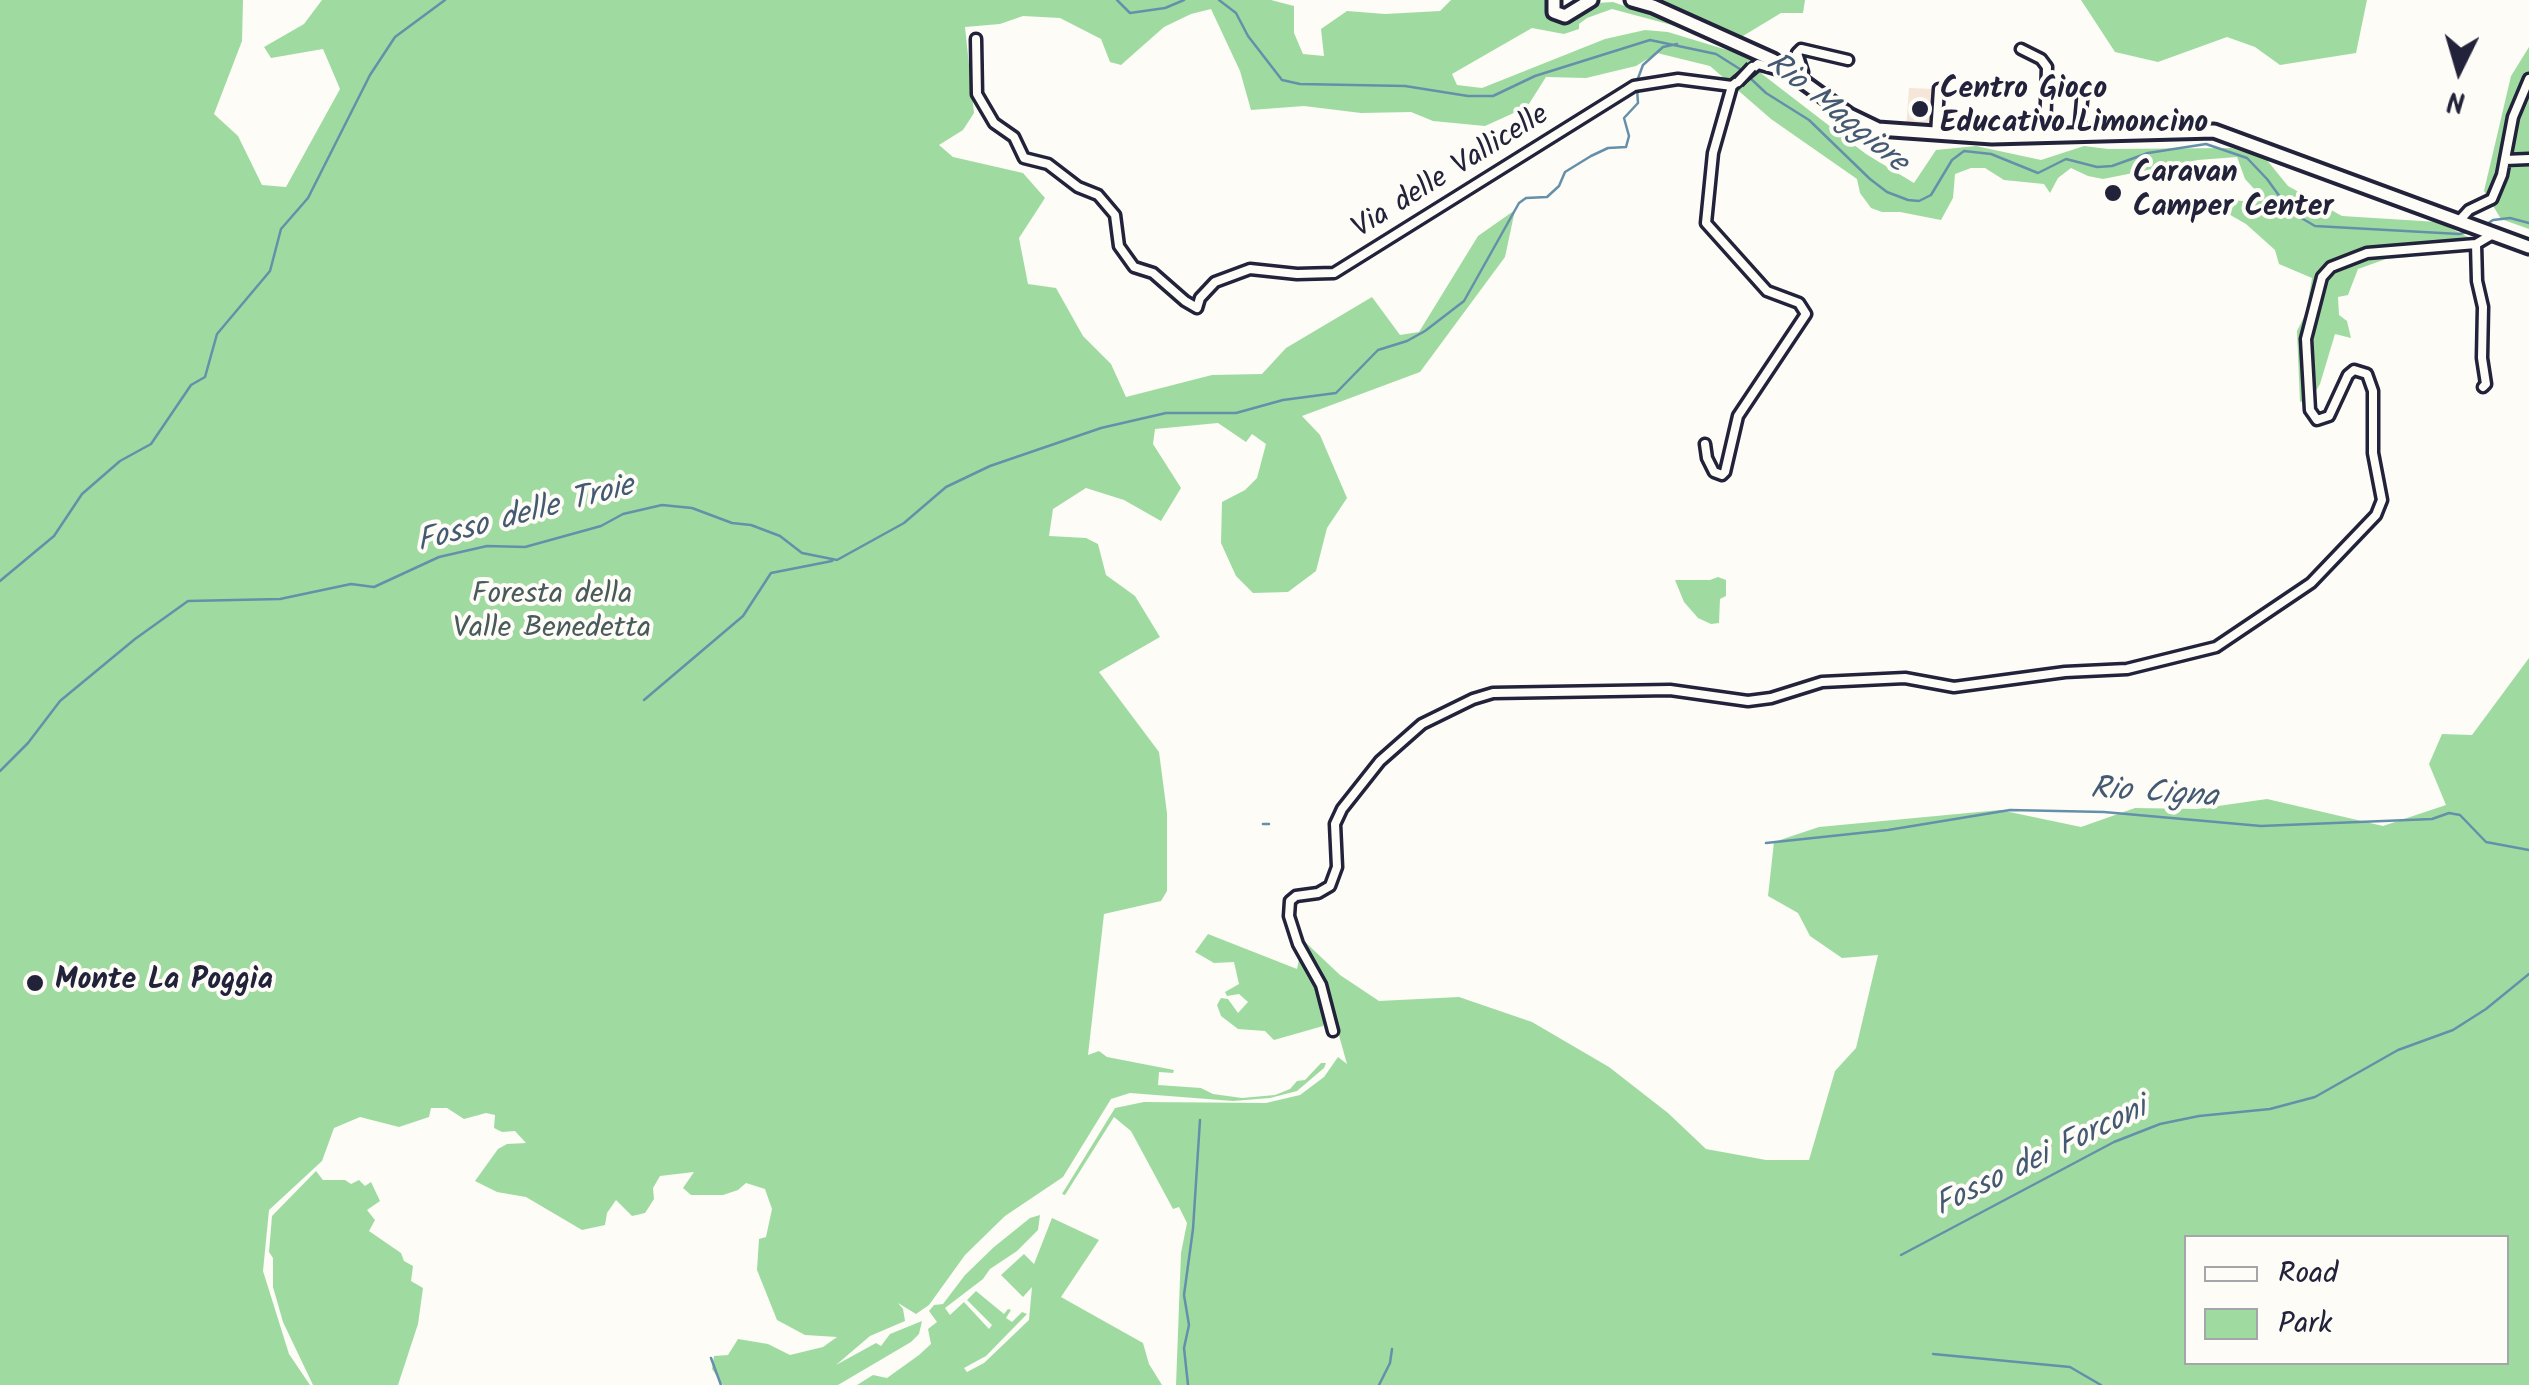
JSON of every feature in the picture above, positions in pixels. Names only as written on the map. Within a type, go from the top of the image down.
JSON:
[{"type":"main road","points":[[1554,0],[1554,12],[1565,16],[1591,0]]},
{"type":"main road","points":[[1632,0],[1654,6],[1773,60],[1862,122],[1888,131],[2045,135],[2214,131],[2529,247]]},
{"type":"street","name":"Via delle Vallicelle","points":[[976,40],[977,94],[994,123],[1014,137],[1024,158],[1048,164],[1078,187],[1098,195],[1115,215],[1119,246],[1134,267],[1154,274],[1197,308],[1200,298],[1215,282],[1250,270],[1334,274],[1634,86],[1678,79],[1735,84]]},
{"type":"street","points":[[1705,444],[1706,458],[1714,472],[1722,475],[1726,472],[1738,416],[1806,314],[1799,304],[1768,290],[1706,223],[1712,153],[1735,84],[1752,67],[1763,64],[1787,76],[1799,77],[1804,72],[1797,53],[1801,50],[1848,60]]},
{"type":"street","points":[[2021,50],[2041,59],[2047,67],[2045,135]]},
{"type":"street","points":[[2465,223],[2469,210],[2492,199],[2502,175],[2512,117],[2529,80]]},
{"type":"street","points":[[1936,134],[1938,89]]},
{"type":"street","points":[[2079,134],[2084,90]]},
{"type":"street","points":[[2505,160],[2529,160]]},
{"type":"street","points":[[1333,1031],[1321,985],[1298,944],[1289,916],[1290,901],[1330,886],[1336,867],[1338,816],[1380,761],[1422,724],[1483,696],[1539,691],[1670,690],[1748,701],[1822,682],[1876,678],[1966,687],[2066,672],[2127,670],[2216,647],[2311,583],[2376,514],[2382,500],[2374,453],[2373,391],[2367,374],[2354,370],[2348,375],[2329,416],[2317,420],[2310,410],[2306,339],[2322,277],[2345,260],[2366,254],[2476,244],[2490,232]]},
{"type":"street","points":[[2476,244],[2483,306],[2484,387]]},
{"type":"shaded area","name":"Centro Gioco Educativo Limoncino","points":[[1909,88],[1934,89],[1931,130],[1906,128]]},
{"type":"green space","name":"Foresta della Valle Benedetta","points":[[0,0],[243,0],[242,41],[214,114],[238,136],[262,185],[286,187],[340,89],[323,49],[271,58],[264,47],[304,24],[322,0],[1271,0],[1294,6],[1294,33],[1303,54],[1324,56],[1321,29],[1347,11],[1440,11],[1451,0],[1546,0],[1547,16],[1555,21],[1566,23],[1597,3],[1613,2],[1709,35],[1612,9],[1587,18],[1579,29],[1564,34],[1532,28],[1452,74],[1457,85],[1482,88],[1605,39],[1645,30],[1668,32],[1760,60],[1762,74],[1866,154],[1914,183],[1936,150],[1976,146],[2041,160],[2084,146],[2231,148],[2266,159],[2288,186],[2342,216],[2438,222],[2474,240],[2425,247],[2409,257],[2386,259],[2358,269],[2348,295],[2338,297],[2339,315],[2347,321],[2351,338],[2335,334],[2320,384],[2311,399],[2300,402],[2297,331],[2306,313],[2312,278],[2279,264],[2275,250],[2246,224],[2218,208],[2170,199],[2220,199],[2253,206],[2257,192],[2245,179],[2237,157],[2198,160],[2103,179],[2071,168],[2058,178],[2050,193],[2044,184],[2004,180],[1985,168],[1971,168],[1955,174],[1953,198],[1941,220],[1871,208],[1860,193],[1857,179],[1771,119],[1710,66],[1657,53],[1636,66],[1586,78],[1546,77],[1527,107],[1485,126],[1433,121],[1411,112],[1361,113],[1304,106],[1251,110],[1240,71],[1211,9],[1164,27],[1121,65],[1110,62],[1101,39],[1060,18],[1023,16],[1000,24],[965,27],[974,113],[963,130],[939,145],[953,157],[1023,173],[1045,198],[1019,238],[1028,284],[1056,288],[1083,336],[1111,364],[1126,397],[1212,375],[1262,374],[1286,348],[1372,297],[1400,335],[1419,332],[1478,236],[1515,210],[1505,257],[1420,372],[1302,416],[1320,435],[1347,498],[1327,528],[1316,571],[1288,592],[1253,593],[1236,576],[1221,543],[1222,502],[1245,490],[1257,478],[1266,444],[1252,434],[1246,442],[1218,423],[1155,429],[1153,444],[1181,488],[1161,521],[1124,500],[1086,488],[1053,509],[1049,536],[1086,538],[1098,544],[1106,575],[1135,596],[1160,637],[1099,672],[1159,752],[1167,813],[1167,891],[1161,901],[1104,914],[1088,1055],[1099,1051],[1107,1057],[1174,1070],[1159,1072],[1158,1085],[1201,1088],[1242,1098],[1275,1095],[1305,1080],[1321,1063],[1326,1063],[1324,1068],[1297,1091],[1270,1098],[1233,1101],[1130,1093],[1111,1099],[1063,1177],[1005,1216],[965,1255],[929,1305],[916,1314],[898,1303],[905,1321],[870,1336],[836,1365],[876,1343],[881,1346],[890,1334],[922,1321],[919,1334],[838,1385],[723,1385],[712,1369],[714,1356],[728,1355],[738,1339],[768,1344],[790,1355],[823,1347],[837,1337],[805,1335],[777,1320],[757,1270],[759,1239],[766,1237],[772,1209],[765,1189],[746,1183],[723,1195],[691,1195],[683,1188],[694,1172],[660,1176],[653,1188],[654,1199],[645,1213],[632,1216],[616,1200],[607,1213],[605,1225],[582,1230],[526,1197],[497,1192],[475,1181],[498,1149],[507,1144],[526,1143],[515,1131],[494,1128],[495,1115],[486,1113],[464,1119],[447,1108],[431,1108],[429,1117],[399,1127],[360,1117],[334,1128],[322,1161],[269,1210],[263,1271],[289,1354],[310,1385],[0,1385]]},
{"type":"green space","points":[[1642,0],[1805,0],[1803,13],[1781,13],[1738,39]]},
{"type":"green space","points":[[2081,0],[2367,0],[2356,53],[2280,65],[2255,47],[2227,37],[2158,62],[2115,52]]},
{"type":"green space","points":[[2529,47],[2529,229],[2501,219],[2484,191],[2511,76]]},
{"type":"green space","points":[[1675,580],[1726,580],[1726,596],[1720,599],[1719,623],[1711,624],[1698,618],[1684,602]]},
{"type":"green space","points":[[2529,658],[2529,1385],[1176,1385],[1181,1253],[1187,1223],[1179,1207],[1173,1209],[1131,1131],[1114,1117],[1065,1195],[1062,1194],[1115,1108],[1144,1102],[1266,1103],[1300,1095],[1324,1077],[1338,1057],[1347,1064],[1331,1007],[1326,1008],[1323,1026],[1274,1040],[1265,1031],[1238,1029],[1221,1016],[1217,1005],[1221,998],[1228,999],[1238,1013],[1248,1002],[1239,994],[1227,996],[1225,992],[1239,984],[1234,962],[1214,963],[1195,952],[1208,934],[1297,969],[1303,940],[1340,975],[1379,1001],[1459,997],[1532,1022],[1609,1067],[1706,1149],[1766,1160],[1809,1160],[1835,1071],[1856,1048],[1878,955],[1842,958],[1810,936],[1798,913],[1768,896],[1774,842],[1819,827],[2000,810],[2081,827],[2135,808],[2197,809],[2267,799],[2383,826],[2446,805],[2429,764],[2442,734],[2472,735]]},
{"type":"green space","points":[[316,1171],[323,1180],[345,1180],[351,1184],[359,1180],[365,1186],[371,1182],[380,1201],[367,1210],[375,1220],[369,1231],[401,1253],[404,1261],[413,1266],[411,1281],[423,1288],[418,1324],[398,1385],[313,1385],[283,1322],[269,1252],[272,1216]]},
{"type":"green space","points":[[1040,1215],[1038,1230],[1017,1251],[945,1308],[950,1315],[964,1302],[989,1329],[992,1325],[967,1300],[976,1291],[1004,1314],[1011,1310],[1006,1318],[1012,1322],[1022,1312],[1027,1314],[986,1356],[964,1368],[967,1372],[984,1363],[1029,1320],[1032,1287],[1023,1297],[1001,1275],[1024,1254],[1034,1264],[1052,1218],[1099,1240],[1061,1297],[1143,1343],[1149,1364],[1162,1385],[857,1385],[873,1375],[887,1378],[931,1344],[928,1329],[937,1322],[929,1311],[934,1305],[943,1304],[994,1247],[1030,1218]]},
{"type":"waterway","points":[[0,581],[54,536],[82,494],[120,461],[151,444],[191,385],[205,377],[217,334],[270,271],[281,229],[308,198],[370,75],[395,37],[445,0]]},
{"type":"waterway","name":"Rio Maggiore","points":[[1117,0],[1130,13],[1165,8],[1184,0]]},
{"type":"waterway","name":"Rio Maggiore","points":[[1219,0],[1236,13],[1248,36],[1282,80],[1300,84],[1405,86],[1493,96],[1535,76],[1650,40],[1716,54],[1743,71]]},
{"type":"waterway","name":"Fosso delle Troie","points":[[1637,81],[1643,65],[1663,47],[1677,44]]},
{"type":"waterway","name":"Rio Maggiore","points":[[1749,77],[1766,93],[1809,120],[1870,179],[1887,192],[1908,200],[1919,201],[1931,195],[1952,160],[1964,151],[1991,154],[2038,173],[2066,159],[2097,167],[2112,166],[2148,153],[2206,144],[2247,158],[2291,212],[2315,226],[2459,234],[2472,231]]},
{"type":"waterway","name":"Fosso delle Troie","points":[[0,771],[28,743],[60,701],[188,601],[280,599],[351,584],[374,587],[439,557],[487,546],[525,547],[662,505],[692,508],[732,523],[751,525],[780,536],[802,553],[837,560],[904,523],[946,487],[990,466],[1101,428],[1166,413],[1236,413],[1283,400],[1336,393],[1378,350],[1425,331],[1464,301],[1519,203],[1526,198],[1547,197],[1559,186],[1565,172],[1591,156],[1608,148],[1626,147],[1629,136],[1624,118],[1638,103],[1637,89]]},
{"type":"waterway","name":"Rio Maggiore","points":[[2484,226],[2493,220],[2510,218],[2529,223]]},
{"type":"waterway","points":[[644,700],[743,616],[771,573],[832,561]]},
{"type":"waterway","name":"Rio Cigna","points":[[1766,843],[1888,830],[2010,810],[2104,812],[2261,826],[2432,819],[2449,813],[2460,815],[2486,842],[2529,850]]},
{"type":"waterway","name":"Rio Cigna","points":[[1263,824],[1269,824]]},
{"type":"waterway","name":"Fosso dei Forconi","points":[[1901,1255],[2114,1142],[2160,1124],[2270,1109],[2315,1097],[2398,1050],[2453,1030],[2529,974]]},
{"type":"waterway","points":[[1188,1385],[1184,1348],[1189,1325],[1184,1295],[1200,1120]]},
{"type":"waterway","points":[[1379,1385],[1392,1349]]},
{"type":"waterway","points":[[1933,1354],[2070,1367],[2101,1385]]},
{"type":"waterway","points":[[711,1358],[721,1385]]},
{"type":"place","name":"Centro Gioco Educativo Limoncino","points":[[1920,109]]},
{"type":"place","name":"Caravan Camper Center","points":[[2113,193]]},
{"type":"place","name":"Monte La Poggia","points":[[35,983]]}]
